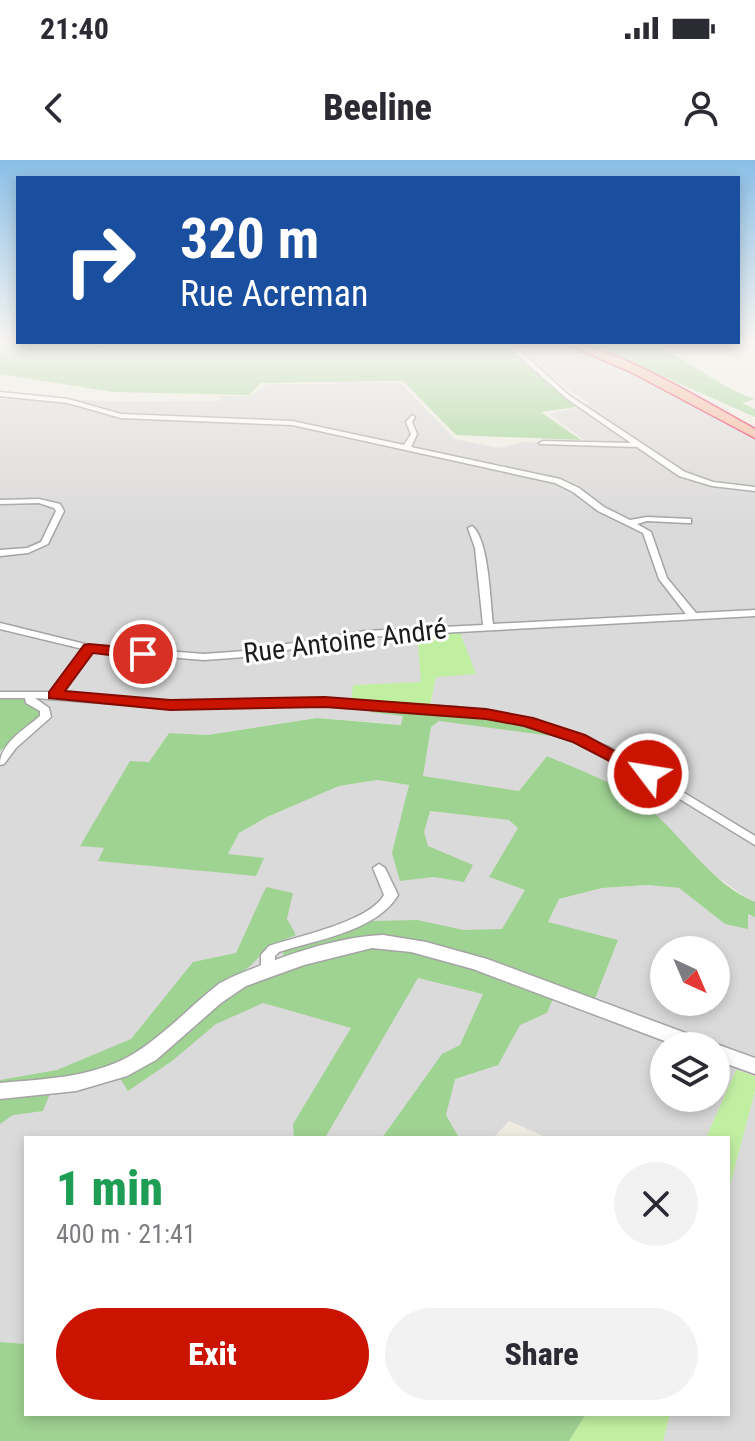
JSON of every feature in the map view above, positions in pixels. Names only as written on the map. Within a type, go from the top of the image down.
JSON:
[{"type":"highway","points":[[696,403],[755,434]]},
{"type":"highway","points":[[710,403],[755,426]]},
{"type":"highway","points":[[720,408],[755,419]]},
{"type":"street","points":[[75,403],[131,417],[288,423],[557,481],[651,537],[663,579],[693,616]]},
{"type":"street","points":[[576,403],[693,479],[755,489]]},
{"type":"street","points":[[407,447],[414,434],[409,422],[412,417]]},
{"type":"street","points":[[543,443],[637,445]]},
{"type":"street","points":[[0,502],[45,502],[57,506],[60,511],[44,544],[28,550],[0,553]]},
{"type":"street","points":[[630,523],[647,519],[688,521]]},
{"type":"street","points":[[472,528],[479,548],[488,626]]},
{"type":"street","name":"Rue Antoine André","points":[[0,626],[89,648],[165,656],[225,656],[365,634],[755,613]]},
{"type":"street","points":[[54,695],[89,648]]},
{"type":"street","points":[[0,695],[54,695],[170,705],[325,702],[456,710],[517,719],[605,749],[755,841]]},
{"type":"street","points":[[0,762],[12,746],[46,717],[45,710],[30,701],[30,695]]},
{"type":"street","points":[[268,970],[268,955],[274,949],[365,919],[385,907],[391,895],[379,868]]},
{"type":"street","points":[[0,1091],[79,1082],[121,1070],[147,1055],[231,986],[268,970],[374,941],[448,954],[662,1032]]},
{"type":"street","points":[[730,1057],[755,1066]]},
{"type":"shaded area","points":[[0,403],[420,403],[455,439],[499,448],[524,442],[591,445],[549,414],[589,403],[691,403],[755,439],[755,1076],[736,1070],[730,1084],[730,1032],[650,1032],[650,1112],[717,1112],[707,1136],[543,1136],[509,1121],[495,1136],[24,1136],[24,1344],[0,1342],[0,751],[34,724],[0,698]],"holes":[[[459,630],[436,677],[430,706],[354,685],[422,682]],[[317,718],[431,727],[422,776],[519,791],[547,756],[599,779],[651,810],[703,867],[748,899],[748,928],[725,924],[679,888],[648,885],[602,888],[559,899],[522,975],[525,889],[518,828],[510,820],[404,808],[409,785],[377,780],[339,786],[267,817],[239,833],[219,872],[99,861],[105,848],[80,845],[169,733],[207,735]]]},
{"type":"shaded area","points":[[755,1091],[755,1441],[663,1441],[669,1416],[730,1416],[730,1185]]},
{"type":"green space","points":[[424,403],[571,403],[576,407],[541,412],[581,440],[456,435]]},
{"type":"green space","points":[[723,403],[743,403],[755,409],[755,417]]},
{"type":"green space","points":[[459,630],[476,674],[436,677],[430,706],[351,701],[353,685],[421,682],[417,633]]},
{"type":"green space","points":[[0,698],[23,698],[42,710],[41,716],[0,751]]},
{"type":"green space","points":[[373,707],[490,716],[557,733],[552,736],[439,721],[431,727],[423,776],[519,791],[547,756],[574,767],[616,787],[652,811],[712,873],[755,902],[755,917],[748,914],[748,929],[725,924],[679,888],[648,885],[602,888],[559,899],[548,922],[618,940],[594,1001],[375,938],[284,962],[283,950],[373,921],[417,920],[464,930],[502,929],[525,890],[489,877],[518,828],[509,820],[430,811],[424,832],[428,846],[473,865],[464,882],[434,877],[400,881],[392,853],[409,785],[377,780],[339,786],[267,817],[239,833],[228,854],[264,858],[256,876],[98,861],[104,848],[80,846],[130,761],[149,762],[169,733],[207,735],[317,718],[401,725],[403,716],[370,712]]},
{"type":"green space","points":[[266,887],[293,893],[287,919],[296,935],[271,945],[250,966],[121,1067],[0,1088],[0,1080],[57,1070],[131,1039],[193,962],[236,953]]},
{"type":"green space","points":[[375,945],[445,957],[554,996],[547,1013],[520,1025],[498,1065],[455,1079],[446,1115],[458,1136],[383,1136],[442,1054],[460,1045],[483,994],[418,978],[326,1136],[294,1136],[293,1124],[351,1028],[263,1003],[216,1024],[172,1061],[128,1091],[118,1075],[231,993],[267,975]]},
{"type":"green space","points":[[736,1070],[755,1076],[755,1091],[730,1185],[730,1136],[707,1136],[717,1112],[730,1112],[730,1084]]},
{"type":"green space","points":[[51,1091],[43,1111],[13,1115],[0,1124],[0,1100]]},
{"type":"green space","points":[[0,1342],[24,1344],[24,1416],[585,1416],[569,1441],[0,1441]]},
{"type":"green space","points":[[585,1416],[669,1416],[663,1441],[569,1441]]},
{"type":"route","points":[[143,654],[89,648],[54,695],[170,705],[325,702],[486,714],[527,721],[579,738],[648,774]]}]
